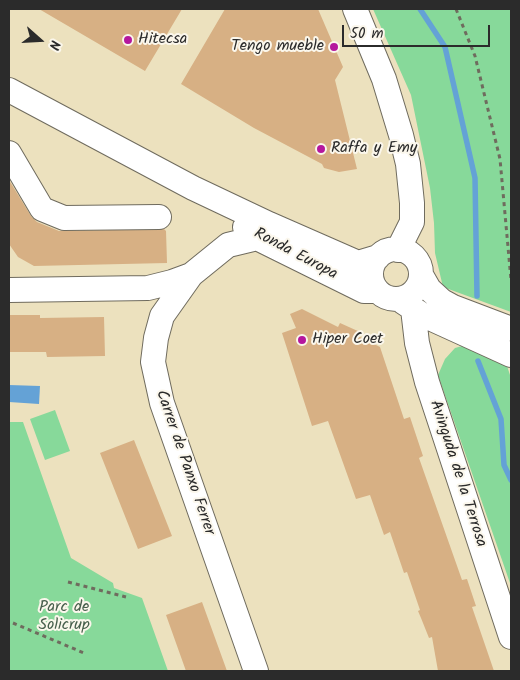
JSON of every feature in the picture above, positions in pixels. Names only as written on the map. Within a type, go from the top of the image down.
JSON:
[{"type":"street","points":[[355,9],[382,74],[408,164],[412,222],[404,261],[419,284],[414,292],[407,297],[396,300],[373,284],[371,274],[373,264],[404,261]]},
{"type":"street","name":"Ronda Europa","points":[[9,90],[194,188],[269,224],[358,263],[404,261]]},
{"type":"street","points":[[9,153],[42,208],[64,218],[159,217]]},
{"type":"street","name":"Ronda Europa","points":[[194,188],[257,238],[364,291],[396,300],[511,354]]},
{"type":"street","name":"Carrer de Panxo Ferrer","points":[[256,671],[162,403],[153,362],[156,338],[162,316],[190,275],[228,245],[257,238]]},
{"type":"street","points":[[404,261],[442,301],[511,329]]},
{"type":"street","points":[[9,290],[148,288],[190,275]]},
{"type":"street","name":"Avinguda de la Terrosa","points":[[396,300],[417,343],[426,382],[511,637]]},
{"type":"path","points":[[456,9],[475,56],[500,160],[511,280]]},
{"type":"path","points":[[68,582],[126,597]]},
{"type":"path","points":[[13,623],[84,653]]},
{"type":"green space","points":[[373,9],[511,9],[511,312],[443,287],[435,253],[430,188],[411,95]]},
{"type":"green space","points":[[462,346],[507,366],[511,378],[511,586],[438,375],[445,359],[455,348]]},
{"type":"green space","points":[[55,410],[70,451],[45,460],[30,419]]},
{"type":"green space","name":"Parc de Solicrup","points":[[9,422],[23,422],[71,558],[113,583],[114,588],[142,598],[168,671],[9,671]]},
{"type":"water","points":[[9,385],[40,386],[39,404],[9,402]]},
{"type":"building","name":"Hitecsa","points":[[39,9],[182,9],[145,71]]},
{"type":"building","points":[[225,9],[318,9],[343,67],[335,80],[357,169],[339,172],[324,168],[322,164],[254,128],[181,84]]},
{"type":"building","points":[[9,180],[31,216],[37,222],[59,231],[164,229],[166,231],[167,263],[34,266],[18,257],[9,244]]},
{"type":"building","points":[[302,309],[338,327],[340,323],[360,332],[358,336],[380,347],[404,419],[410,417],[423,456],[419,458],[462,580],[467,579],[476,606],[472,607],[494,671],[438,671],[432,637],[429,638],[418,611],[420,610],[407,572],[404,573],[390,532],[384,535],[370,495],[356,499],[328,421],[312,426],[282,333],[296,328],[290,314]]},
{"type":"building","points":[[9,315],[40,315],[40,318],[104,317],[105,356],[47,357],[46,352],[9,352]]},
{"type":"building","points":[[134,440],[172,536],[138,549],[100,453]]},
{"type":"building","points":[[202,602],[227,671],[186,671],[166,615]]},
{"type":"waterway","points":[[420,9],[445,47],[475,178],[477,296]]},
{"type":"waterway","points":[[478,361],[501,419],[504,465],[511,480]]},
{"type":"place","name":"Hitecsa","points":[[128,40]]},
{"type":"place","name":"Tengo mueble","points":[[334,47]]},
{"type":"place","name":"Raffa y Emy","points":[[321,149]]},
{"type":"place","name":"Hiper Coet","points":[[302,340]]}]
